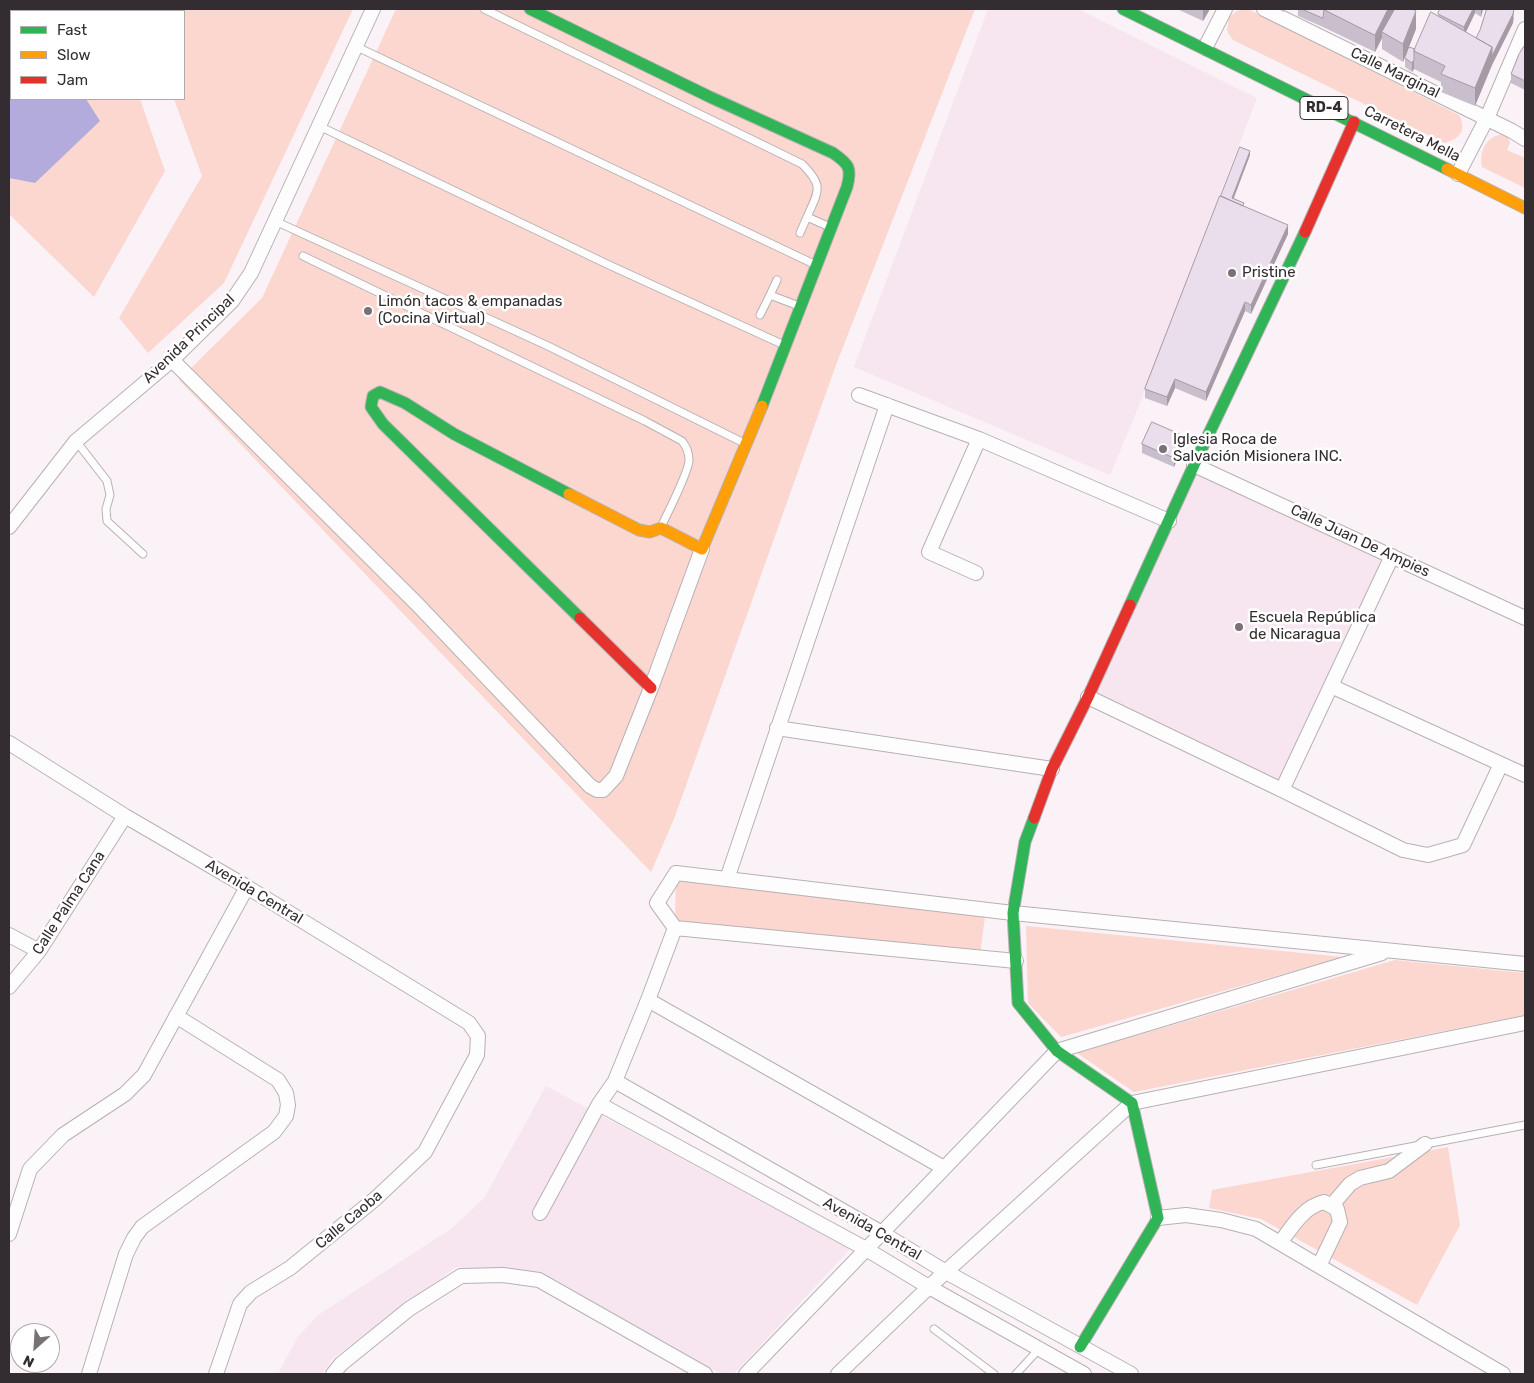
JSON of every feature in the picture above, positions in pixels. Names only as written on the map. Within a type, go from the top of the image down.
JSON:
[{"type":"street","name":"Avenida Principal","points":[[9,527],[76,441],[172,360],[232,301],[251,273],[373,9]]},
{"type":"street","points":[[172,360],[418,605],[590,786],[596,790],[603,790],[616,776],[651,688],[702,549],[746,444],[831,228],[851,168],[845,160],[833,153],[710,97],[530,9]]},
{"type":"street","name":"Carretera Mella","points":[[1123,9],[1525,208]]},
{"type":"street","points":[[1205,48],[1225,9]]},
{"type":"street","name":"Calle Marginal","points":[[1264,9],[1512,130],[1525,139]]},
{"type":"street","points":[[1458,174],[1486,118],[1525,29]]},
{"type":"street","points":[[1080,1347],[1158,1218],[1132,1103],[1057,1051],[1018,1004],[1013,913],[1026,842],[1052,769],[1088,697],[1194,465],[1308,226],[1354,122]]},
{"type":"street","points":[[651,688],[383,424],[371,407],[373,396],[380,392],[405,403],[454,434],[638,530],[647,533],[661,528],[702,549]]},
{"type":"street","points":[[859,395],[979,439],[1168,521]]},
{"type":"street","points":[[727,879],[887,405]]},
{"type":"street","points":[[976,573],[929,552],[979,439]]},
{"type":"street","name":"Calle Juan De Ampies","points":[[1194,465],[1525,618]]},
{"type":"street","points":[[1282,790],[1392,556]]},
{"type":"street","points":[[1331,686],[1525,775]]},
{"type":"street","points":[[1088,697],[1403,850],[1428,855],[1463,845],[1501,764]]},
{"type":"street","points":[[777,728],[1052,769]]},
{"type":"street","name":"Avenida Central","points":[[9,744],[469,1023],[478,1036],[477,1055]]},
{"type":"street","name":"Calle Palma Cana","points":[[9,988],[39,951],[125,816]]},
{"type":"street","points":[[675,928],[658,903],[676,872],[1013,913],[1525,964]]},
{"type":"street","points":[[9,1234],[30,1169],[63,1135],[125,1094],[144,1075],[247,887]]},
{"type":"street","points":[[675,928],[1016,961]]},
{"type":"street","points":[[540,1213],[598,1104],[615,1081],[675,928]]},
{"type":"street","points":[[9,935],[39,951]]},
{"type":"street","points":[[746,1374],[1057,1051],[1390,951]]},
{"type":"street","points":[[648,1000],[944,1168]]},
{"type":"street","points":[[89,1374],[126,1254],[142,1227],[274,1132],[286,1116],[286,1093],[278,1080],[176,1016]]},
{"type":"street","points":[[838,1374],[929,1287],[1132,1103],[1525,1023]]},
{"type":"street","name":"Calle Caoba","points":[[216,1374],[240,1304],[251,1292],[290,1268],[368,1204],[425,1152],[477,1055]]},
{"type":"street","name":"Avenida Central","points":[[615,1081],[882,1233],[946,1272],[1131,1374]]},
{"type":"street","points":[[598,1104],[866,1249],[929,1287],[1084,1374]]},
{"type":"street","points":[[1332,1205],[1350,1184],[1360,1178],[1389,1171],[1425,1144]]},
{"type":"street","points":[[1280,1243],[1296,1220],[1313,1206],[1324,1202],[1332,1205],[1337,1209],[1340,1222],[1318,1266]]},
{"type":"street","points":[[1158,1218],[1186,1215],[1221,1220],[1256,1229],[1503,1374]]},
{"type":"street","points":[[334,1374],[340,1364],[409,1309],[461,1276],[502,1276],[539,1280],[705,1374]]},
{"type":"lane","points":[[484,9],[802,164],[811,174],[818,187],[818,193],[800,233]]},
{"type":"lane","points":[[356,46],[816,265]]},
{"type":"lane","points":[[319,126],[608,265],[785,345]]},
{"type":"lane","points":[[807,217],[831,228]]},
{"type":"lane","points":[[275,221],[548,346],[746,444]]},
{"type":"lane","points":[[303,256],[645,421],[682,441],[688,453],[688,467],[661,528]]},
{"type":"lane","points":[[760,315],[777,280]]},
{"type":"lane","points":[[770,296],[800,306]]},
{"type":"lane","points":[[76,441],[107,481],[110,494],[106,509],[107,521],[143,554]]},
{"type":"lane","points":[[1316,1165],[1525,1125]]},
{"type":"lane","points":[[934,1329],[994,1374]]},
{"type":"lane","points":[[1016,1374],[1039,1349]]},
{"type":"shaded area","points":[[9,9],[109,9],[10,10],[10,100],[140,100],[165,171],[94,297],[9,214]]},
{"type":"shaded area","points":[[353,9],[224,283],[148,353],[119,318],[202,176],[174,100],[185,100],[185,10],[142,10]]},
{"type":"shaded area","points":[[396,9],[975,9],[836,365],[674,819],[651,872],[179,380],[262,298]]},
{"type":"shaded area","points":[[988,9],[1078,9],[1257,98],[1134,418],[1110,475],[854,367]]},
{"type":"shaded area","points":[[1248,9],[1459,115],[1462,126],[1460,134],[1458,137],[1444,143],[1233,40],[1227,31],[1229,17],[1237,11]]},
{"type":"shaded area","points":[[9,79],[10,100],[87,100],[100,121],[35,183],[9,178]]},
{"type":"shaded area","points":[[1503,134],[1508,137],[1510,143],[1507,150],[1525,158],[1525,188],[1482,167],[1483,150],[1488,141],[1497,135]]},
{"type":"shaded area","name":"Escuela República de Nicaragua","points":[[1194,465],[1392,556],[1285,783],[1088,697]]},
{"type":"shaded area","points":[[676,873],[986,909],[981,958],[675,928]]},
{"type":"shaded area","points":[[1026,926],[1343,957],[1061,1037],[1028,1003]]},
{"type":"shaded area","points":[[1395,960],[1525,973],[1525,1015],[1134,1092],[1077,1053]]},
{"type":"shaded area","points":[[546,1086],[850,1249],[734,1374],[721,1374],[542,1272],[456,1267],[333,1358],[322,1374],[278,1374],[297,1338],[318,1315],[451,1229],[484,1198]]},
{"type":"shaded area","points":[[1448,1147],[1460,1225],[1417,1305],[1261,1219],[1209,1208],[1212,1190]]},
{"type":"building","points":[[1302,9],[1324,9],[1323,18]]},
{"type":"building","points":[[1323,9],[1388,9],[1375,35]]},
{"type":"building","points":[[1395,9],[1412,9],[1416,11],[1403,44],[1382,32]]},
{"type":"building","points":[[1440,9],[1473,9],[1464,27],[1438,14]]},
{"type":"building","points":[[1487,9],[1514,9],[1492,56],[1492,47],[1476,38]]},
{"type":"building","points":[[1431,12],[1492,47],[1475,88],[1441,74],[1445,66],[1414,51]]},
{"type":"building","points":[[1525,45],[1525,81],[1511,74]]},
{"type":"building","points":[[1409,47],[1415,49],[1412,63],[1405,58]]},
{"type":"building","points":[[1240,147],[1250,151],[1232,198],[1244,203],[1243,206],[1221,196]]},
{"type":"building","name":"Pristine","points":[[1220,196],[1288,225],[1251,305],[1245,302],[1206,392],[1175,379],[1167,397],[1145,389]]},
{"type":"building","points":[[1152,422],[1184,436],[1174,458],[1142,444]]},
{"type":"traffic: fast","points":[[530,9],[710,97],[833,153],[843,160],[848,167],[847,187],[762,406]]},
{"type":"traffic: fast","points":[[1123,9],[1447,169]]},
{"type":"traffic: fast","points":[[1130,605],[1194,465],[1305,232]]},
{"type":"traffic: fast","points":[[569,494],[454,434],[405,403],[380,392],[373,396],[371,407],[383,424],[580,618]]},
{"type":"traffic: fast","points":[[1034,818],[1025,842],[1013,913],[1018,1003],[1057,1051],[1132,1103],[1158,1218],[1080,1347]]},
{"type":"traffic: slow","points":[[1447,169],[1525,208]]},
{"type":"traffic: slow","points":[[569,494],[639,530],[650,532],[661,528],[702,549],[762,406]]},
{"type":"traffic: jam","points":[[1305,232],[1354,122]]},
{"type":"traffic: jam","points":[[1034,818],[1052,769],[1088,697],[1130,605]]},
{"type":"traffic: jam","points":[[580,618],[651,688]]},
{"type":"place","name":"Pristine","points":[[1232,273]]},
{"type":"place","name":"Limón tacos & empanadas (Cocina Virtual)","points":[[368,311]]},
{"type":"place","name":"Iglesia Roca de Salvación Misionera INC.","points":[[1163,449]]},
{"type":"place","name":"Escuela República de Nicaragua","points":[[1239,627]]}]
